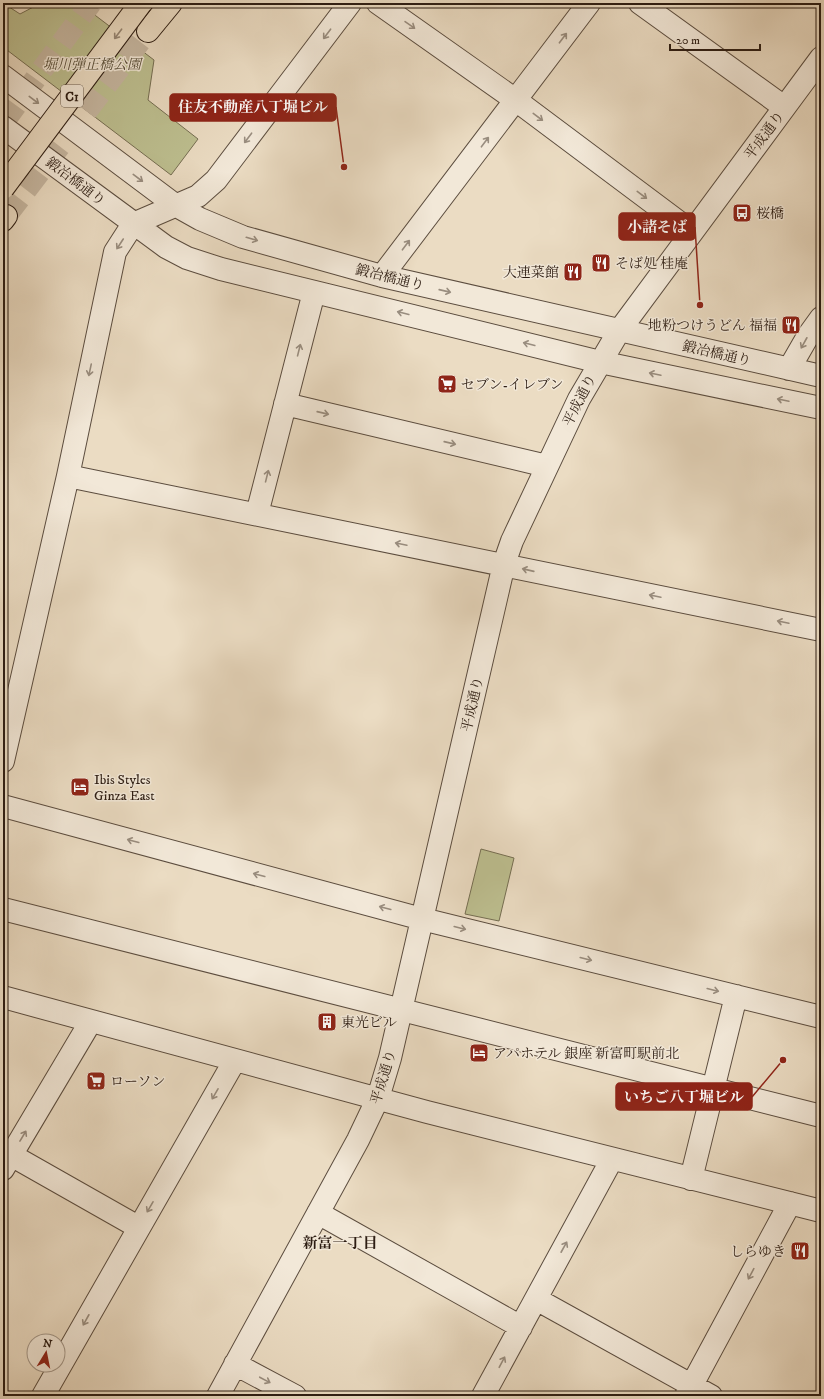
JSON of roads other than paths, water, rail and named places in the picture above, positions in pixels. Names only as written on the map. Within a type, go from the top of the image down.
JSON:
[{"type":"highway","name":"C1","points":[[3,188],[141,3]]},
{"type":"highway","points":[[148,31],[171,3]]},
{"type":"street","points":[[3,761],[68,476],[115,252],[133,224],[198,196],[216,180],[350,3]]},
{"type":"street","points":[[378,3],[517,101],[692,232]]},
{"type":"street","points":[[382,276],[517,101],[589,3]]},
{"type":"street","points":[[640,3],[784,107]]},
{"type":"street","name":"平成通り","points":[[218,1396],[318,1213],[378,1098],[402,1010],[504,564],[512,541],[579,399],[619,331],[821,58]]},
{"type":"street","name":"鍛冶橋通り","points":[[3,76],[175,205],[200,219],[243,237],[382,276],[821,376]]},
{"type":"street","name":"鍛冶橋通り","points":[[3,127],[133,224],[166,247],[187,258],[221,269],[600,362],[821,408]]},
{"type":"street","points":[[257,514],[314,292]]},
{"type":"street","points":[[789,369],[808,336],[821,318]]},
{"type":"street","points":[[285,404],[547,466]]},
{"type":"street","points":[[68,476],[821,630]]},
{"type":"street","points":[[3,806],[422,919],[821,1017]]},
{"type":"street","points":[[3,909],[821,1116]]},
{"type":"street","points":[[692,1179],[736,996]]},
{"type":"street","points":[[3,997],[378,1098],[612,1159],[821,1211]]},
{"type":"street","points":[[91,1021],[7,1162],[138,1228]]},
{"type":"street","points":[[43,1396],[235,1060]]},
{"type":"street","points":[[483,1396],[612,1159]]},
{"type":"street","points":[[689,1391],[790,1203]]},
{"type":"street","points":[[318,1213],[521,1326]]},
{"type":"street","points":[[536,1299],[689,1391],[711,1396]]},
{"type":"street","points":[[235,1364],[296,1396]]},
{"type":"tunnel","points":[[3,123],[91,3]]},
{"type":"tunnel","points":[[6,216],[148,31]]},
{"type":"place","name":"住友不動産八丁堀ビル","points":[[344,167]]},
{"type":"place","name":"桜橋","points":[[742,213]]},
{"type":"place","name":"そば処 桂庵","points":[[601,263]]},
{"type":"place","name":"大連菜館","points":[[573,272]]},
{"type":"place","name":"小諸そば","points":[[700,305]]},
{"type":"place","name":"地粉つけうどん 福福","points":[[791,325]]},
{"type":"place","name":"セブン-イレブン","points":[[447,384]]},
{"type":"place","name":"Ibis Styles Ginza East","points":[[80,787]]},
{"type":"place","name":"東光ビル","points":[[327,1022]]},
{"type":"place","name":"アパホテル 銀座 新富町駅前北","points":[[479,1053]]},
{"type":"place","name":"いちご八丁堀ビル","points":[[783,1060]]},
{"type":"place","name":"ローソン","points":[[96,1081]]},
{"type":"place","name":"しらゆき","points":[[800,1251]]},
{"type":"district","name":"新富一丁目","points":[[340,1243]]},
{"type":"park label","name":"堀川弾正橋公園","points":[[92,64]]}]
